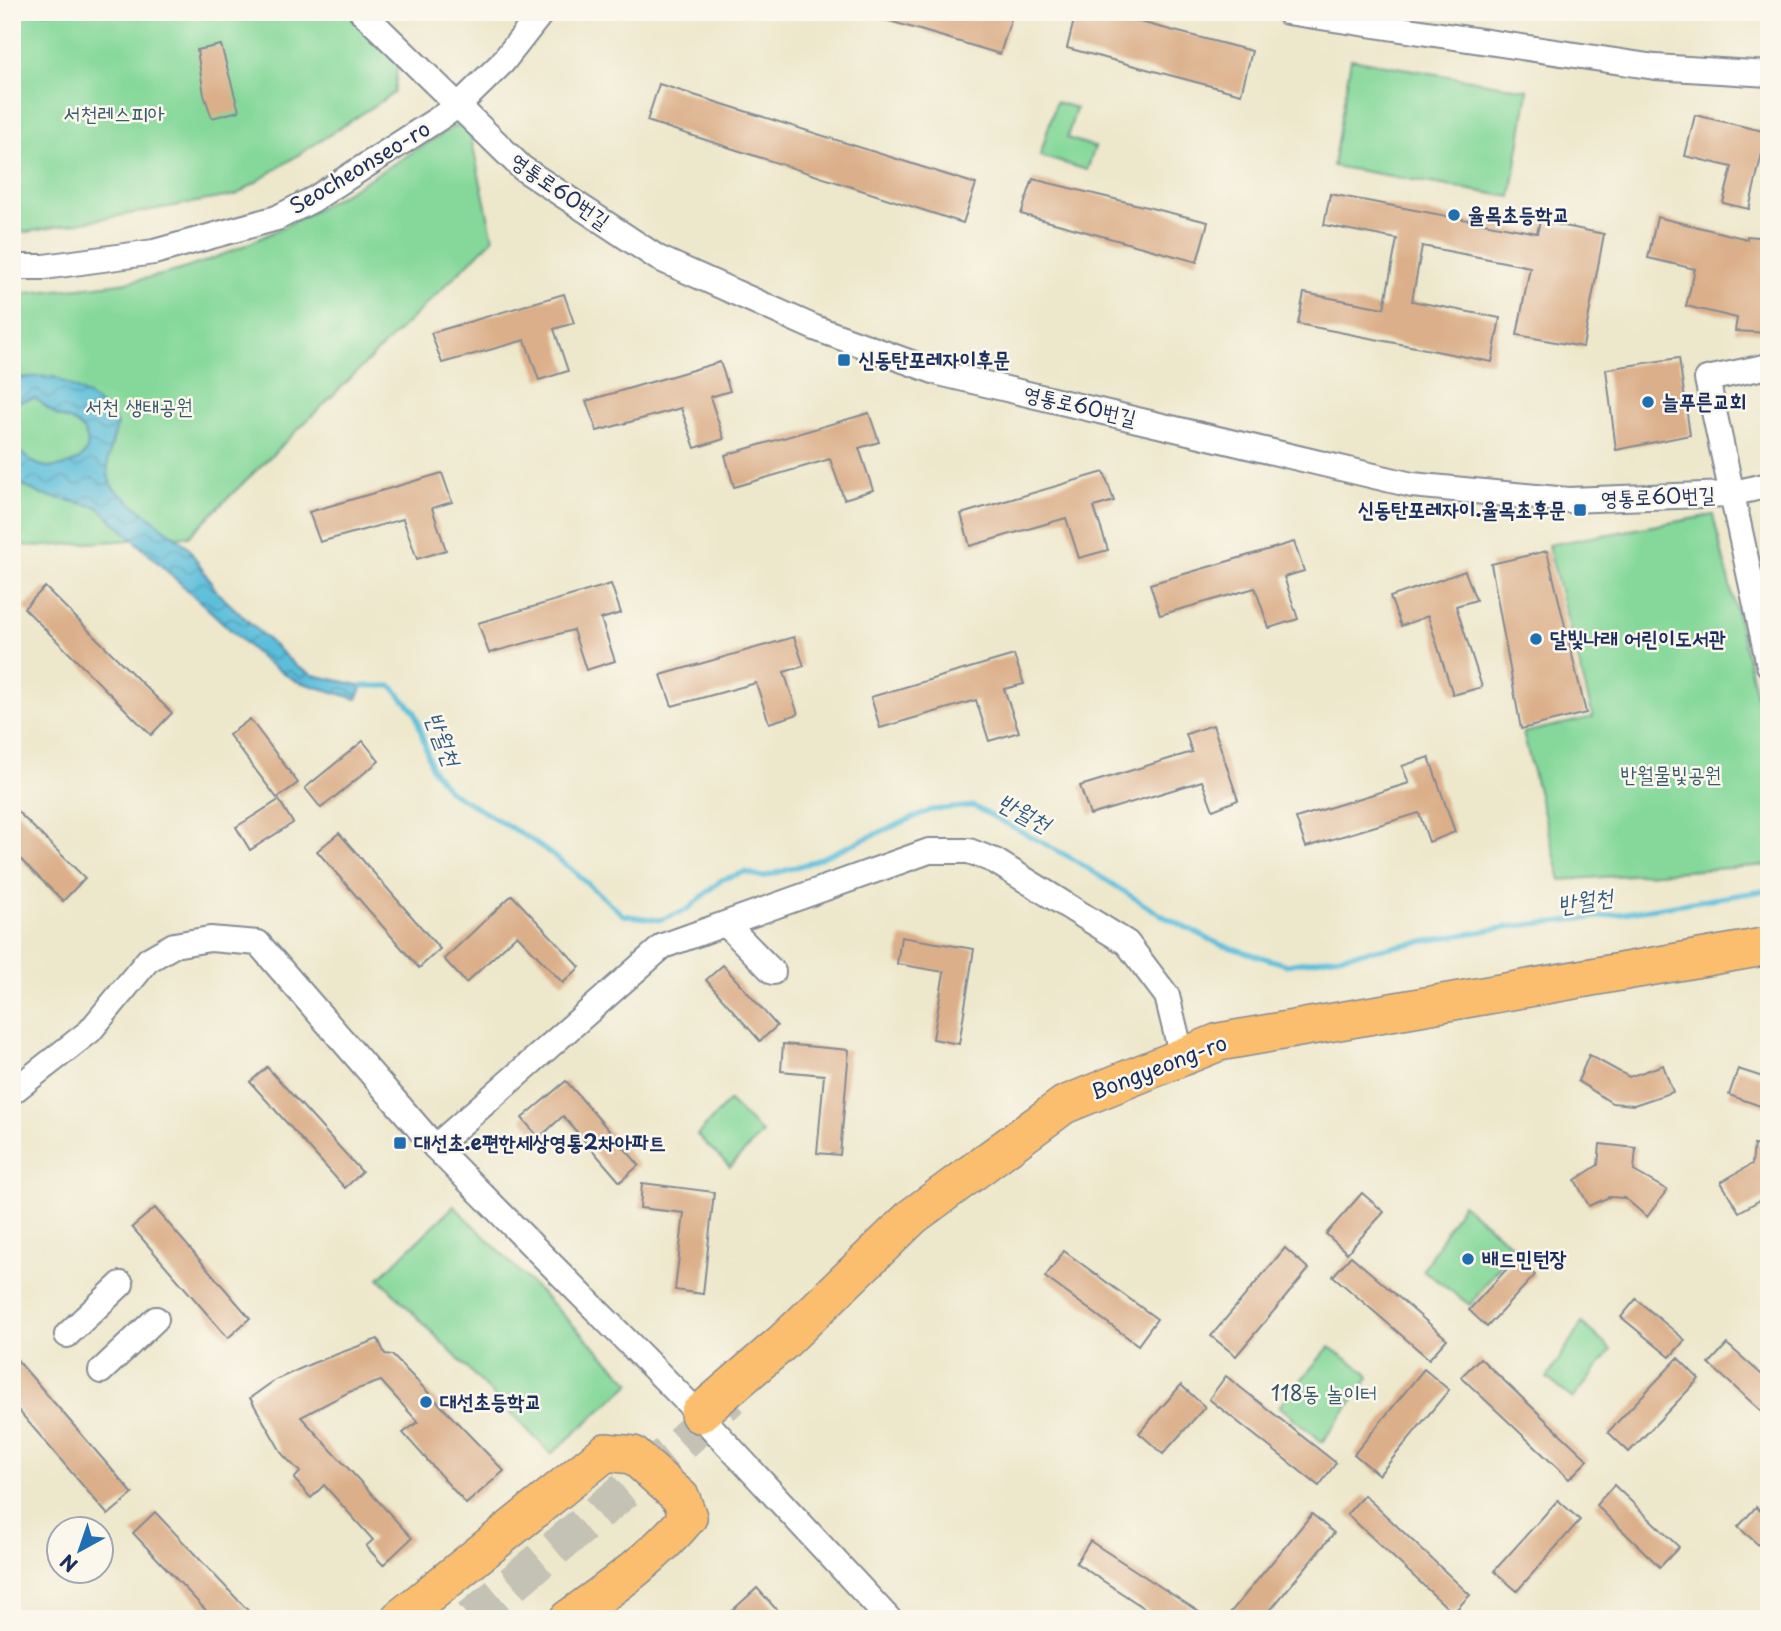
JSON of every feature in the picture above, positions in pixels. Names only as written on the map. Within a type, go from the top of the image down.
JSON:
[{"type":"highway","name":"Bongyeong-ro","points":[[699,1415],[783,1342],[913,1216],[1064,1105],[1219,1042],[1769,946]]},
{"type":"highway","points":[[399,1619],[606,1452],[633,1455],[681,1498],[688,1517],[627,1576],[568,1619]]},
{"type":"street","name":"영통로60번길","points":[[362,12],[522,168],[658,258],[815,328],[939,373],[1412,485],[1568,500],[1730,494],[1769,485]]},
{"type":"street","name":"Seocheonseo-ro","points":[[12,267],[44,267],[154,252],[276,218],[314,199],[458,106],[502,63],[542,12]]},
{"type":"street","points":[[1287,12],[1351,18],[1655,67],[1769,74]]},
{"type":"street","points":[[1769,366],[1707,379],[1769,665]]},
{"type":"street","points":[[435,1147],[663,946],[929,851],[968,851],[995,861],[1127,943],[1167,996],[1182,1057]]},
{"type":"street","points":[[726,924],[773,972]]},
{"type":"street","points":[[12,1092],[90,1031],[148,960],[174,945],[210,939],[258,943],[435,1147],[699,1415],[889,1619]]},
{"type":"street","points":[[67,1335],[121,1284]]},
{"type":"street","points":[[100,1371],[156,1319]]},
{"type":"green space","name":"서천레스피아","points":[[12,12],[346,12],[399,56],[394,93],[236,195],[27,232],[12,230]]},
{"type":"green space","points":[[1351,59],[1528,90],[1511,197],[1333,166]]},
{"type":"green space","points":[[1056,102],[1076,108],[1067,138],[1095,147],[1087,170],[1040,156]]},
{"type":"green space","name":"서천 생태공원","points":[[467,119],[493,239],[189,536],[44,546],[12,545],[12,294],[139,280],[218,257],[292,223]]},
{"type":"green space","name":"반월물빛공원","points":[[1713,515],[1769,749],[1769,865],[1561,880],[1523,733],[1593,717],[1548,545]]},
{"type":"green space","points":[[729,1101],[762,1133],[730,1167],[697,1135]]},
{"type":"green space","name":"배드민턴장","points":[[1462,1204],[1514,1247],[1470,1305],[1423,1270]]},
{"type":"green space","points":[[454,1206],[631,1383],[551,1454],[379,1278]]},
{"type":"green space","points":[[1582,1323],[1611,1350],[1573,1399],[1547,1378]]},
{"type":"green space","name":"118동 놀이터","points":[[1329,1347],[1366,1372],[1369,1378],[1322,1442],[1279,1406]]},
{"type":"water","points":[[52,376],[97,402],[117,424],[108,466],[110,482],[114,489],[187,546],[218,593],[297,667],[313,675],[363,686],[357,699],[296,681],[263,660],[98,507],[42,495],[12,480],[12,445],[32,461],[47,467],[75,462],[87,450],[84,432],[75,423],[56,415],[35,398],[12,403],[12,378]]},
{"type":"building","points":[[873,12],[1000,12],[1012,16],[1000,54],[873,16]]},
{"type":"building","points":[[1076,12],[1101,12],[1252,51],[1241,94],[1067,48]]},
{"type":"building","points":[[221,45],[239,111],[212,118],[204,95],[197,50]]},
{"type":"building","points":[[659,84],[976,184],[963,223],[647,121]]},
{"type":"building","points":[[1695,115],[1767,132],[1749,209],[1723,203],[1732,167],[1685,156]]},
{"type":"building","points":[[1033,179],[1208,222],[1197,262],[1021,214]]},
{"type":"building","points":[[1330,194],[1537,233],[1540,221],[1604,234],[1583,347],[1517,335],[1530,267],[1422,246],[1412,301],[1500,318],[1492,362],[1298,324],[1304,293],[1384,308],[1397,239],[1324,225]]},
{"type":"building","points":[[1657,217],[1747,239],[1747,236],[1769,238],[1769,333],[1735,331],[1737,318],[1686,306],[1695,269],[1648,258]]},
{"type":"building","points":[[564,294],[574,323],[554,329],[568,371],[539,380],[525,340],[442,363],[431,333]]},
{"type":"building","name":"늘푸른교회","points":[[1679,358],[1690,435],[1616,450],[1606,369]]},
{"type":"building","points":[[720,362],[730,391],[710,397],[724,439],[695,448],[681,408],[597,431],[586,401]]},
{"type":"building","points":[[869,413],[879,442],[859,448],[873,490],[844,499],[830,459],[734,487],[725,455]]},
{"type":"building","points":[[1104,472],[1114,501],[1094,507],[1108,550],[1079,558],[1066,518],[970,546],[961,514]]},
{"type":"building","points":[[442,473],[452,502],[432,508],[446,550],[417,559],[403,519],[320,542],[309,512]]},
{"type":"building","points":[[1294,542],[1304,571],[1284,577],[1298,619],[1269,628],[1255,588],[1160,615],[1150,584]]},
{"type":"building","name":"달빛나래 어린이도서관","points":[[1547,551],[1586,713],[1521,729],[1491,564]]},
{"type":"building","points":[[1465,571],[1476,600],[1456,606],[1482,687],[1453,695],[1428,616],[1401,626],[1390,597]]},
{"type":"building","points":[[611,584],[621,613],[601,619],[615,661],[586,670],[573,630],[489,653],[478,623]]},
{"type":"building","points":[[45,587],[172,713],[151,735],[24,608]]},
{"type":"building","points":[[794,637],[804,666],[784,672],[798,714],[769,723],[756,683],[672,706],[661,675]]},
{"type":"building","points":[[1014,655],[1024,684],[1004,689],[1019,732],[989,741],[976,700],[880,728],[871,697]]},
{"type":"building","points":[[250,719],[298,783],[277,798],[229,735]]},
{"type":"building","points":[[1213,725],[1238,800],[1213,810],[1202,781],[1090,815],[1080,786],[1192,752],[1186,734]]},
{"type":"building","points":[[363,741],[379,761],[321,808],[305,788]]},
{"type":"building","points":[[1429,757],[1455,832],[1429,842],[1419,813],[1306,847],[1296,818],[1409,783],[1402,766]]},
{"type":"building","points":[[279,800],[293,823],[250,850],[236,827]]},
{"type":"building","points":[[12,806],[85,878],[63,901],[12,851]]},
{"type":"building","points":[[339,833],[440,949],[419,968],[317,851]]},
{"type":"building","points":[[512,895],[580,967],[563,983],[517,935],[466,983],[444,959]]},
{"type":"building","points":[[901,937],[974,949],[959,1044],[933,1039],[944,972],[897,964]]},
{"type":"building","points":[[723,965],[777,1026],[760,1041],[706,980]]},
{"type":"building","points":[[783,1044],[849,1050],[840,1155],[817,1153],[824,1075],[781,1071]]},
{"type":"building","points":[[1589,1055],[1629,1077],[1663,1065],[1673,1092],[1634,1105],[1612,1103],[1578,1081]]},
{"type":"building","points":[[267,1067],[362,1172],[345,1188],[250,1082]]},
{"type":"building","points":[[1738,1069],[1769,1079],[1769,1109],[1729,1095]]},
{"type":"building","points":[[566,1081],[639,1165],[620,1182],[563,1116],[539,1138],[522,1118]]},
{"type":"building","points":[[1600,1144],[1636,1148],[1634,1171],[1667,1190],[1647,1217],[1625,1198],[1609,1197],[1589,1206],[1575,1180],[1598,1165]]},
{"type":"building","points":[[1754,1145],[1769,1147],[1769,1199],[1762,1199],[1739,1212],[1721,1182],[1752,1164]]},
{"type":"building","points":[[642,1183],[714,1192],[703,1294],[675,1290],[684,1213],[640,1208]]},
{"type":"building","points":[[1362,1193],[1384,1212],[1347,1253],[1326,1234]]},
{"type":"building","points":[[155,1208],[250,1318],[228,1338],[132,1227]]},
{"type":"building","points":[[1285,1248],[1309,1269],[1236,1356],[1211,1336]]},
{"type":"building","points":[[1064,1251],[1157,1319],[1138,1345],[1045,1277]]},
{"type":"building","points":[[1351,1256],[1447,1339],[1429,1359],[1333,1276]]},
{"type":"building","points":[[1517,1258],[1535,1275],[1487,1327],[1469,1310]]},
{"type":"building","points":[[1636,1299],[1685,1340],[1670,1357],[1621,1317]]},
{"type":"building","points":[[378,1339],[385,1354],[392,1355],[504,1471],[466,1504],[403,1433],[418,1422],[381,1381],[349,1392],[301,1417],[412,1538],[383,1565],[366,1546],[373,1540],[324,1485],[311,1498],[294,1479],[300,1472],[283,1455],[250,1398],[275,1380]]},
{"type":"building","points":[[1727,1344],[1769,1381],[1769,1418],[1709,1364]]},
{"type":"building","points":[[12,1354],[133,1494],[108,1515],[12,1403]]},
{"type":"building","points":[[1480,1358],[1588,1460],[1569,1479],[1461,1377]]},
{"type":"building","points":[[1678,1358],[1699,1379],[1629,1452],[1608,1432]]},
{"type":"building","points":[[1424,1369],[1449,1390],[1379,1475],[1354,1454]]},
{"type":"building","points":[[1226,1376],[1336,1463],[1319,1486],[1209,1399]]},
{"type":"building","points":[[1181,1385],[1205,1407],[1163,1454],[1139,1433]]},
{"type":"building","points":[[1614,1485],[1679,1547],[1660,1567],[1596,1505]]},
{"type":"building","points":[[1364,1495],[1470,1595],[1453,1613],[1347,1514]]},
{"type":"building","points":[[1558,1500],[1580,1520],[1517,1591],[1494,1571]]},
{"type":"building","points":[[1756,1507],[1769,1518],[1769,1554],[1738,1527]]},
{"type":"building","points":[[155,1512],[256,1619],[214,1619],[133,1533]]},
{"type":"building","points":[[1312,1514],[1334,1533],[1263,1619],[1225,1619]]},
{"type":"building","points":[[1090,1541],[1210,1619],[1161,1619],[1076,1563]]},
{"type":"building","points":[[757,1588],[785,1619],[723,1619]]},
{"type":"waterway","name":"반월천","points":[[363,686],[392,686],[415,712],[432,769],[449,791],[530,839],[570,868],[623,915],[659,920],[687,910],[721,880],[745,872],[763,877],[809,863],[931,810],[973,806],[1073,859],[1161,915],[1219,944],[1287,965],[1507,927],[1599,917],[1769,890]]},
{"type":"tunnel","points":[[470,1619],[679,1445],[731,1397]]},
{"type":"place","name":"율목초등학교","points":[[1454,215]]},
{"type":"place","name":"신동탄포레자이후문","points":[[844,360]]},
{"type":"place","name":"늘푸른교회","points":[[1648,402]]},
{"type":"place","name":"신동탄포레자이.율목초후문","points":[[1580,510]]},
{"type":"place","name":"달빛나래 어린이도서관","points":[[1536,639]]},
{"type":"place","name":"대선초.e편한세상영통2차아파트","points":[[400,1143]]},
{"type":"place","name":"배드민턴장","points":[[1468,1259]]},
{"type":"place","name":"대선초등학교","points":[[426,1402]]}]
